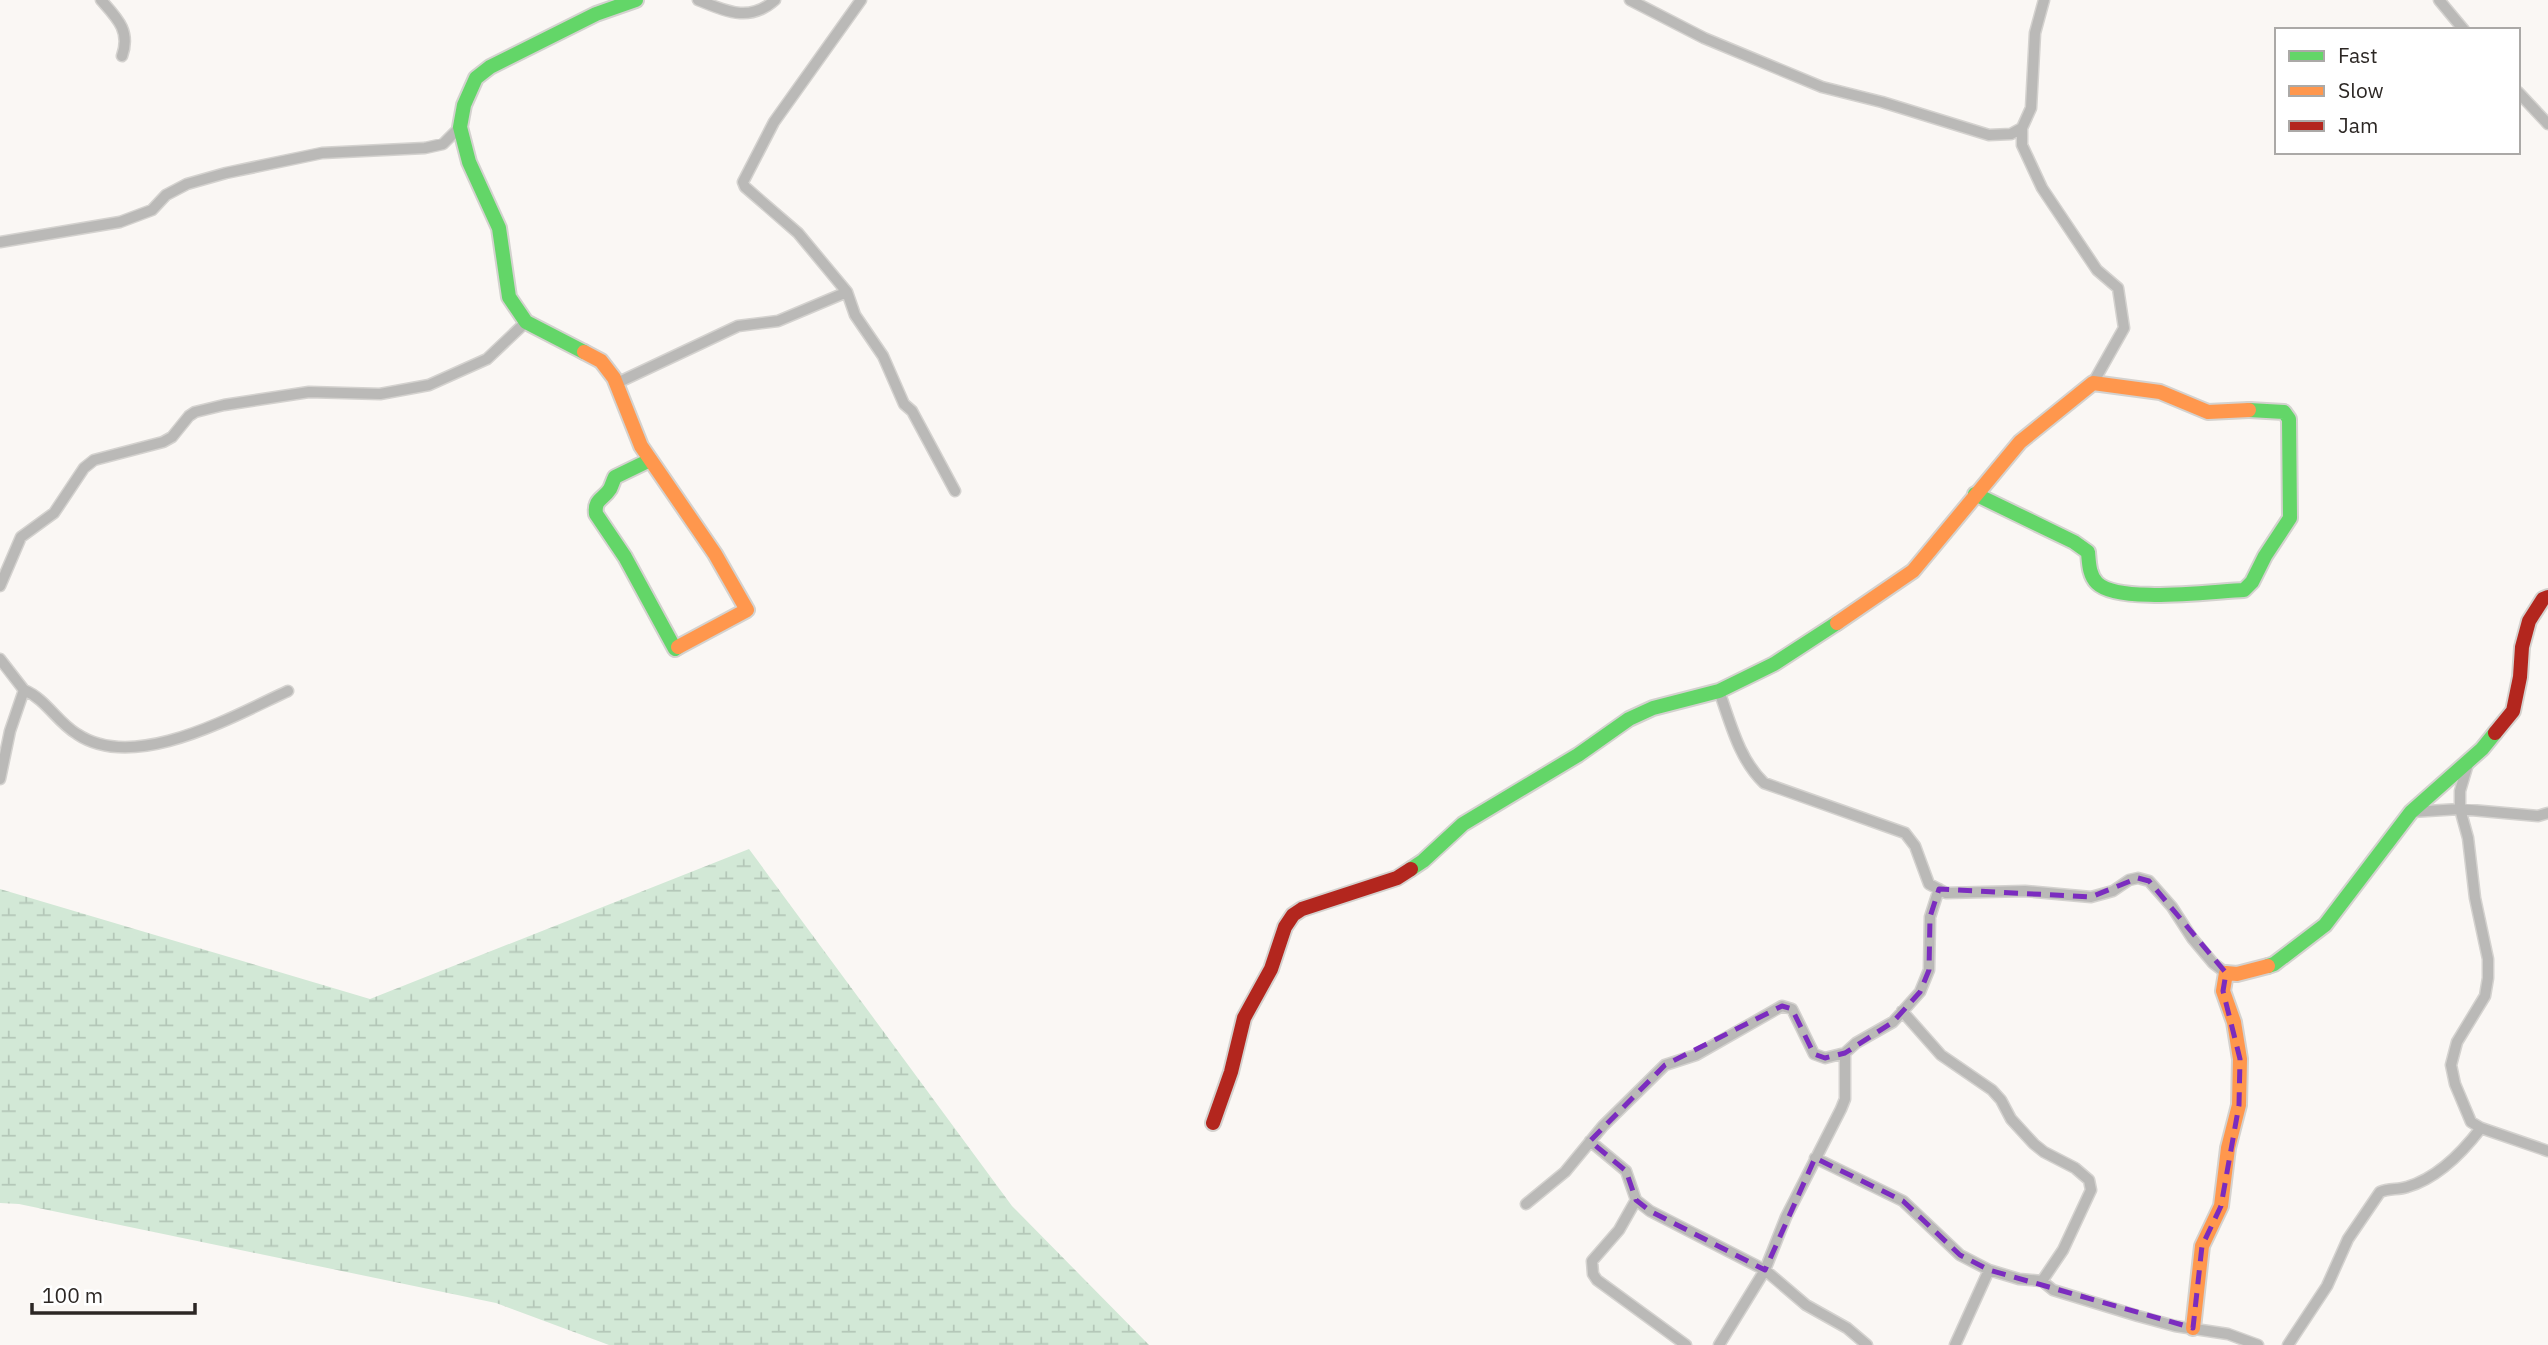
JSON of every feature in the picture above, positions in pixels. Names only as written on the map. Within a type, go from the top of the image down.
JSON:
[{"type":"street","points":[[102,0],[120,22],[124,32],[126,45],[122,56]]},
{"type":"street","points":[[636,0],[596,14],[491,67],[476,78],[460,127],[469,162],[499,228],[509,297],[526,322],[600,361],[617,383],[637,437],[650,460],[719,559],[747,610],[675,649],[610,531],[596,513],[594,505],[596,499],[610,490],[615,477],[650,460]]},
{"type":"street","points":[[698,0],[732,14],[743,14],[770,5],[775,0]]},
{"type":"street","points":[[861,0],[774,122],[743,182],[745,187],[798,233],[847,292],[855,315],[883,356],[904,404],[912,411],[955,491]]},
{"type":"street","points":[[1630,0],[1704,38],[1822,87],[1882,102],[1989,135],[2011,134],[2022,128]]},
{"type":"street","points":[[1213,1123],[1231,1072],[1244,1018],[1271,969],[1285,928],[1293,915],[1303,909],[1397,878],[1423,861],[1463,824],[1578,755],[1629,719],[1653,708],[1719,691],[1774,664],[1913,571],[2020,442],[2093,383],[2124,328],[2118,288],[2097,270],[2042,188],[2022,145],[2022,128],[2031,108],[2035,33],[2044,0]]},
{"type":"street","points":[[2439,0],[2462,28]]},
{"type":"street","points":[[2520,94],[2548,124]]},
{"type":"street","points":[[0,242],[120,222],[152,210],[166,195],[187,184],[226,173],[322,153],[425,148],[443,144],[460,127]]},
{"type":"street","points":[[617,383],[738,326],[778,321],[847,292]]},
{"type":"street","points":[[0,586],[21,537],[54,513],[76,478],[94,460],[163,442],[172,437],[195,412],[224,405],[309,392],[380,394],[429,385],[487,359],[526,322]]},
{"type":"street","points":[[1975,494],[2074,542],[2088,552],[2090,572],[2097,583],[2113,593],[2139,595],[2231,592],[2250,586],[2266,554],[2286,528],[2290,518],[2289,419],[2284,412],[2208,412],[2160,391],[2093,383]]},
{"type":"street","points":[[1719,691],[1744,760],[1764,783],[1905,834],[1915,846],[1929,884],[1946,893],[2025,891],[2091,897],[2113,891],[2129,880],[2138,878],[2149,881],[2172,907],[2192,938],[2213,963],[2226,973],[2236,974],[2274,964],[2325,925],[2410,812],[2468,764],[2512,711],[2529,621],[2543,599],[2548,597]]},
{"type":"street","points":[[0,659],[24,690],[41,699],[77,735],[113,748],[161,743],[213,726],[288,691]]},
{"type":"street","points":[[0,779],[10,731],[24,690]]},
{"type":"street","points":[[2468,764],[2460,791],[2460,809],[2468,838],[2475,898],[2488,959],[2488,978],[2485,996],[2457,1042],[2451,1065],[2455,1083],[2471,1122],[2548,1151]]},
{"type":"street","points":[[2410,812],[2460,809],[2538,816],[2548,813]]},
{"type":"street","points":[[1526,1204],[1565,1172],[1603,1126],[1665,1065],[1696,1055],[1782,1006],[1791,1009],[1814,1054],[1825,1058],[1845,1053],[1856,1043],[1893,1022],[1920,992],[1929,970],[1930,917],[1939,889]]},
{"type":"street","points":[[2193,1328],[2202,1246],[2221,1206],[2228,1148],[2239,1105],[2241,1059],[2234,1022],[2223,991],[2226,973]]},
{"type":"street","points":[[1902,1011],[1941,1055],[1992,1090],[2011,1119],[2034,1144],[2075,1168],[2089,1180],[2091,1190],[2063,1250],[2042,1281]]},
{"type":"street","points":[[1719,1345],[1765,1270],[1786,1217],[1845,1099],[1845,1053]]},
{"type":"street","points":[[2288,1345],[2327,1286],[2348,1239],[2380,1192],[2423,1181],[2465,1149],[2481,1128]]},
{"type":"street","points":[[1590,1141],[1626,1171],[1636,1200],[1650,1211],[1694,1236],[1765,1270],[1806,1305],[1847,1328],[1867,1345]]},
{"type":"street","points":[[1815,1158],[1903,1201],[1960,1255],[1989,1270],[2020,1279],[2042,1281],[2053,1290],[2113,1309],[2175,1326],[2228,1334],[2258,1345]]},
{"type":"street","points":[[1636,1200],[1619,1230],[1592,1262],[1592,1274],[1686,1345]]},
{"type":"street","points":[[1955,1345],[1989,1270]]},
{"type":"highlighted area","points":[[2138,878],[2149,881],[2226,973],[2223,991],[2240,1059],[2239,1105],[2221,1206],[2202,1246],[2193,1328],[1989,1270],[1960,1255],[1903,1201],[1815,1158],[1765,1270],[1650,1211],[1636,1200],[1626,1171],[1590,1141],[1665,1065],[1782,1006],[1792,1009],[1814,1054],[1825,1058],[1845,1053],[1893,1022],[1920,992],[1929,970],[1930,917],[1939,889],[2091,897]]},
{"type":"green space","points":[[749,849],[1012,1206],[1149,1345],[609,1345],[496,1303],[19,1204],[0,1203],[0,889],[370,999]]},
{"type":"traffic: fast","points":[[584,352],[526,322],[509,297],[499,228],[469,162],[460,127],[464,105],[476,78],[490,67],[596,14],[636,0]]},
{"type":"traffic: fast","points":[[1975,494],[2074,542],[2088,552],[2092,576],[2097,583],[2108,589],[2145,595],[2244,590],[2252,582],[2290,518],[2289,419],[2284,412],[2249,410]]},
{"type":"traffic: fast","points":[[650,460],[615,477],[610,489],[598,502],[596,514],[625,557],[675,649],[678,647]]},
{"type":"traffic: fast","points":[[1411,869],[1463,824],[1578,755],[1629,719],[1653,708],[1719,691],[1774,664],[1837,623]]},
{"type":"traffic: fast","points":[[2268,966],[2325,925],[2411,812],[2482,749],[2495,733]]},
{"type":"traffic: slow","points":[[584,352],[601,361],[614,378],[641,446],[715,554],[747,610],[678,647]]},
{"type":"traffic: slow","points":[[1837,623],[1913,571],[2020,442],[2093,383],[2160,392],[2208,412],[2249,410]]},
{"type":"traffic: slow","points":[[2193,1328],[2202,1246],[2221,1206],[2228,1148],[2239,1105],[2240,1059],[2234,1022],[2223,991],[2226,973],[2237,974],[2268,966]]},
{"type":"traffic: jam","points":[[2495,733],[2513,711],[2520,677],[2522,647],[2529,621],[2543,599],[2548,597]]},
{"type":"traffic: jam","points":[[1213,1123],[1231,1072],[1244,1018],[1271,969],[1285,927],[1293,915],[1302,909],[1397,878],[1411,869]]}]
